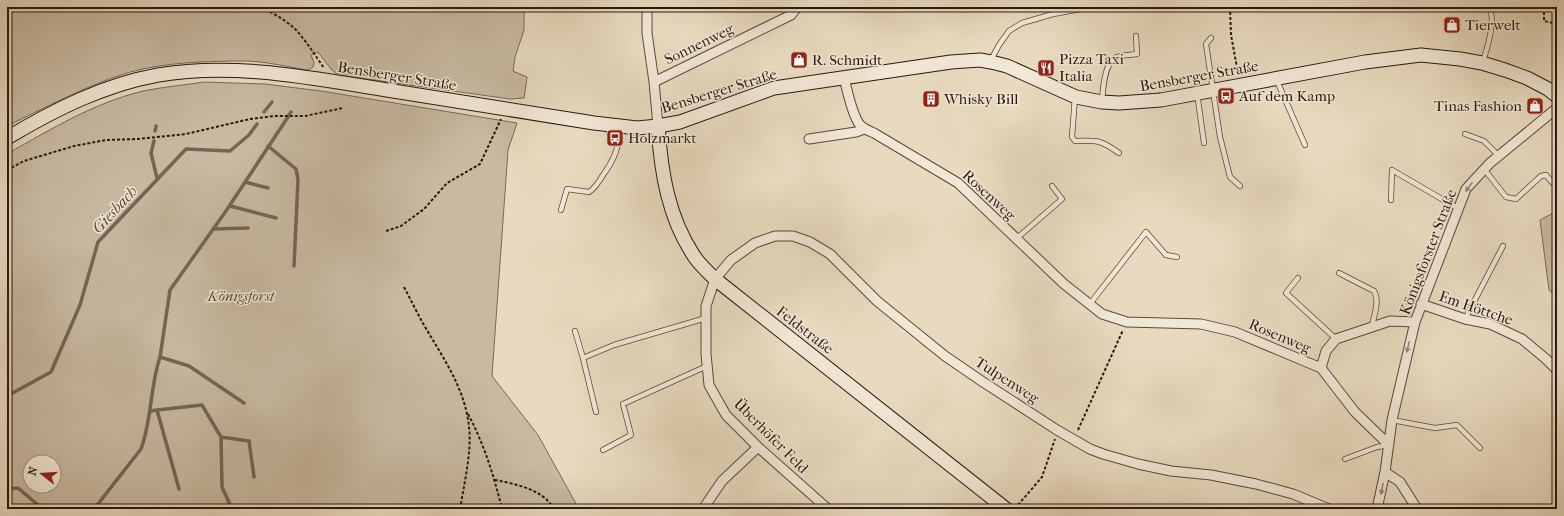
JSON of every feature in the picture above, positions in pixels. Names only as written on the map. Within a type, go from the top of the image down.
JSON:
[{"type":"main road","name":"Bensberger Straße","points":[[7,138],[54,111],[114,87],[159,75],[203,71],[248,71],[335,82],[619,127],[637,128],[680,122],[774,88],[951,62],[980,60],[1006,66],[1076,97],[1102,102],[1141,103],[1365,62],[1408,56],[1441,56],[1482,63],[1527,78],[1548,89],[1557,96]]},
{"type":"main road","name":"Feldstraße","points":[[658,126],[660,156],[672,212],[695,257],[715,279],[1006,509]]},
{"type":"street","points":[[647,7],[647,34],[654,82],[658,126]]},
{"type":"street","name":"Sonnenweg","points":[[654,82],[791,14],[797,7]]},
{"type":"street","points":[[808,139],[856,132],[864,129],[859,124],[856,117],[844,77]]},
{"type":"street","name":"Königsforster Straße","points":[[1377,509],[1385,472],[1392,420],[1415,322],[1466,189],[1484,169],[1557,108]]},
{"type":"street","name":"Rosenweg","points":[[864,129],[874,133],[958,183],[1064,284],[1102,314],[1127,322],[1201,324],[1215,327],[1235,332],[1321,368],[1355,412],[1389,445]]},
{"type":"street","name":"Tulpenweg","points":[[715,279],[731,260],[755,244],[775,236],[793,236],[810,242],[830,254],[877,301],[919,336],[983,382],[1057,430],[1090,449],[1138,464],[1171,471],[1211,475],[1256,484],[1293,494],[1329,509]]},
{"type":"street","name":"Überhöfer Feld","points":[[715,279],[706,306],[707,366],[709,384],[726,415],[758,447],[828,509]]},
{"type":"street","name":"Em Höttche","points":[[1421,304],[1465,319],[1490,324],[1522,339],[1557,370]]},
{"type":"street","name":"Rosenweg","points":[[1321,368],[1326,351],[1336,338],[1390,321],[1415,322]]},
{"type":"street","points":[[702,509],[722,481],[758,447]]},
{"type":"street","points":[[1385,472],[1400,482],[1416,509]]},
{"type":"lane","points":[[991,62],[999,45],[1009,31],[1022,23],[1053,14],[1092,7]]},
{"type":"lane","points":[[1482,63],[1490,32],[1491,17],[1488,7]]},
{"type":"lane","points":[[1102,102],[1106,72],[1109,64],[1115,58],[1138,54],[1136,36]]},
{"type":"lane","points":[[1211,38],[1206,44],[1220,137],[1230,177],[1240,186]]},
{"type":"lane","points":[[1276,79],[1305,145]]},
{"type":"lane","points":[[1197,93],[1204,143]]},
{"type":"lane","points":[[1076,97],[1072,137],[1075,141],[1092,140],[1105,143],[1119,153]]},
{"type":"lane","points":[[561,210],[567,189],[588,192],[594,189],[613,161],[619,142],[619,127]]},
{"type":"lane","points":[[1465,134],[1484,141],[1499,156]]},
{"type":"lane","points":[[1484,169],[1506,197],[1516,199],[1541,176],[1546,175],[1557,188]]},
{"type":"lane","points":[[1391,200],[1392,170],[1459,208]]},
{"type":"lane","points":[[1016,239],[1062,199],[1052,186]]},
{"type":"lane","points":[[1089,305],[1146,232],[1166,255],[1177,257]]},
{"type":"lane","points":[[1465,319],[1503,246]]},
{"type":"lane","points":[[1339,273],[1374,291],[1377,296],[1377,304],[1372,326]]},
{"type":"lane","points":[[1298,278],[1286,293],[1336,338]]},
{"type":"lane","points":[[583,358],[614,345],[706,318]]},
{"type":"lane","points":[[575,332],[596,412]]},
{"type":"lane","points":[[603,450],[631,435],[623,404],[707,366]]},
{"type":"lane","points":[[1392,420],[1435,428],[1457,426],[1480,448]]},
{"type":"lane","points":[[1345,459],[1377,447],[1389,445]]},
{"type":"path","points":[[261,7],[281,18],[302,36],[335,82]]},
{"type":"path","points":[[1230,7],[1231,35],[1240,86]]},
{"type":"path","points":[[1544,7],[1544,21],[1557,24]]},
{"type":"path","points":[[7,170],[24,161],[74,146],[106,140],[138,139],[186,134],[250,119],[275,116],[305,116],[343,108]]},
{"type":"path","points":[[386,231],[400,226],[424,209],[447,183],[480,164],[498,127],[502,116],[502,109]]},
{"type":"path","points":[[296,509],[460,508],[469,447],[470,428],[466,412],[455,378],[423,324],[404,287]]},
{"type":"path","points":[[1074,439],[1127,322]]},
{"type":"path","points":[[466,412],[477,432],[491,466],[502,509]]},
{"type":"path","points":[[1013,509],[1042,477],[1057,430]]},
{"type":"path","points":[[495,480],[522,485],[538,494],[552,505],[554,509]]},
{"type":"green space","points":[[7,7],[524,7],[524,30],[515,57],[513,71],[527,77],[524,98],[510,99],[338,75],[331,69],[318,52],[311,55],[314,63],[313,67],[308,70],[253,61],[221,61],[171,64],[130,72],[94,85],[7,126]]},
{"type":"green space","name":"Königsforst","points":[[204,82],[265,84],[321,91],[517,123],[508,150],[492,376],[538,435],[579,509],[7,509],[7,154],[40,135],[107,102],[143,91]]},
{"type":"green space","points":[[1557,211],[1557,297],[1549,290],[1540,220]]},
{"type":"waterway","points":[[264,112],[272,102]]},
{"type":"waterway","points":[[94,509],[141,449],[145,438],[154,380],[160,357],[170,290],[226,211],[288,117]]},
{"type":"waterway","name":"Giesbach","points":[[7,396],[51,372],[80,305],[98,242],[186,149],[230,151],[249,135],[257,124]]},
{"type":"waterway","points":[[155,131],[156,126]]},
{"type":"waterway","points":[[154,141],[151,153],[157,178]]},
{"type":"waterway","points":[[268,146],[296,169],[298,180],[294,266]]},
{"type":"waterway","points":[[245,182],[268,188]]},
{"type":"waterway","points":[[230,206],[276,218]]},
{"type":"waterway","points":[[213,229],[248,228]]},
{"type":"waterway","points":[[160,357],[189,366],[244,403]]},
{"type":"waterway","points":[[157,410],[202,405],[221,437],[222,487],[232,509]]},
{"type":"waterway","points":[[151,411],[157,410],[179,489]]},
{"type":"waterway","points":[[221,437],[249,441],[254,477]]},
{"type":"waterway","points":[[7,489],[18,488],[43,509]]},
{"type":"place","name":"Tierwelt","points":[[1452,25]]},
{"type":"place","name":"R. Schmidt","points":[[799,60]]},
{"type":"place","name":"Pizza Taxi Italia","points":[[1046,68]]},
{"type":"place","name":"Auf dem Kamp","points":[[1226,96]]},
{"type":"place","name":"Whisky Bill","points":[[931,99]]},
{"type":"place","name":"Tinas Fashion","points":[[1535,106]]},
{"type":"place","name":"Holzmarkt","points":[[615,138]]}]
